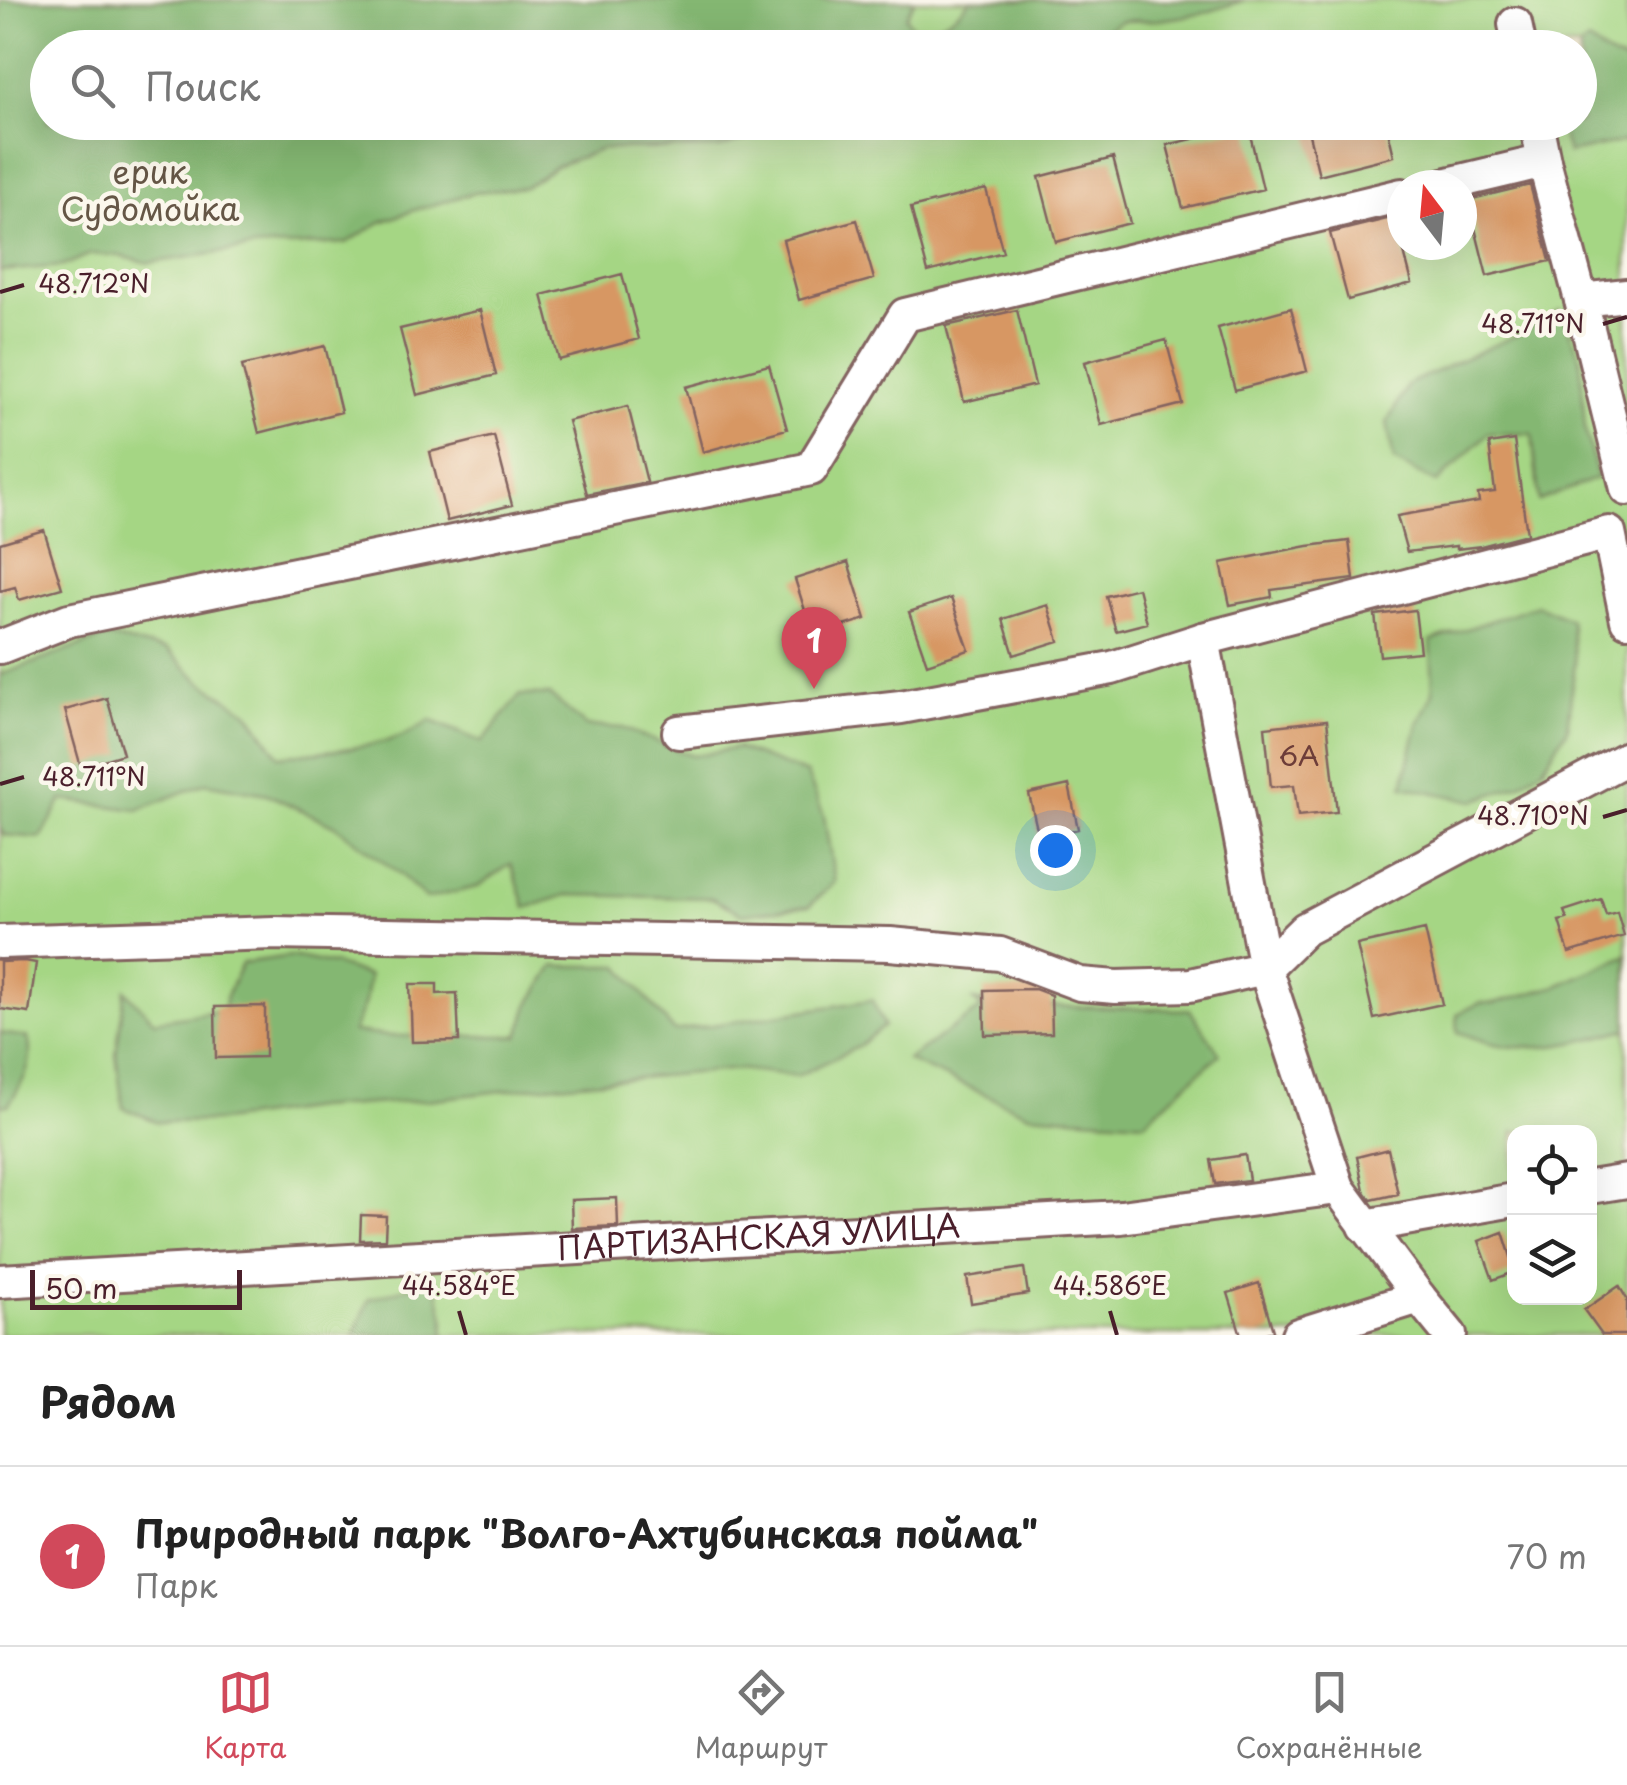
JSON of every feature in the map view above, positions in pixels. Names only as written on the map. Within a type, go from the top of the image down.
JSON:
[{"type":"street","points":[[1540,140],[1627,489]]},
{"type":"street","points":[[1477,177],[1544,161]]},
{"type":"street","points":[[0,647],[69,620],[811,469],[905,315],[1387,199]]},
{"type":"street","points":[[1581,300],[1627,294]]},
{"type":"street","points":[[679,732],[901,707],[1112,668],[1618,522],[1627,620]]},
{"type":"street","points":[[1204,639],[1265,968],[1338,1188],[1450,1335]]},
{"type":"street","points":[[0,942],[273,932],[890,944],[1000,954],[1080,984],[1190,985],[1265,968],[1305,929],[1627,758]]},
{"type":"street","points":[[1597,1186],[1627,1181]]},
{"type":"street","name":"ПАРТИЗАНСКАЯ УЛИЦА","points":[[0,1281],[1121,1218],[1338,1188]]},
{"type":"street","points":[[1365,1226],[1507,1201]]},
{"type":"street","points":[[1298,1335],[1418,1297]]},
{"type":"green space","points":[[0,0],[1627,0],[1627,1335],[0,1335]]},
{"type":"green space","name":"ерик Судомойка","points":[[0,0],[915,0],[906,17],[913,27],[945,21],[970,0],[1245,0],[1201,14],[1121,21],[1107,30],[30,30],[30,140],[743,140],[720,148],[602,149],[556,166],[525,187],[477,192],[415,210],[381,222],[346,243],[252,248],[149,263],[91,254],[63,266],[0,271]]},
{"type":"green space","points":[[1597,48],[1627,63],[1627,141],[1568,153],[1564,140],[1597,140]]},
{"type":"green space","points":[[1561,310],[1580,357],[1585,429],[1597,478],[1539,501],[1532,434],[1488,433],[1437,483],[1394,461],[1387,423],[1408,384],[1523,332]]},
{"type":"green space","points":[[1537,605],[1570,619],[1575,663],[1567,729],[1544,767],[1520,784],[1474,801],[1403,786],[1418,724],[1433,693],[1431,641]]},
{"type":"green space","points":[[105,637],[167,650],[200,681],[249,713],[279,756],[378,743],[415,730],[430,720],[482,742],[520,695],[550,695],[586,726],[623,728],[693,756],[737,748],[807,774],[824,816],[835,882],[809,906],[742,914],[712,898],[567,895],[526,908],[511,864],[477,887],[426,899],[336,826],[267,794],[206,783],[138,810],[62,800],[41,838],[4,835],[0,828],[0,675]]},
{"type":"green space","points":[[1627,955],[1627,1029],[1578,1042],[1528,1048],[1495,1044],[1458,1032],[1457,1014],[1480,1003],[1494,1003],[1557,986]]},
{"type":"green space","points":[[291,956],[369,976],[365,1002],[353,1032],[388,1036],[519,1036],[529,1005],[554,966],[620,966],[674,1031],[872,1000],[884,1026],[856,1048],[797,1076],[739,1069],[314,1108],[221,1121],[158,1122],[123,1108],[116,1054],[125,990],[154,1021],[223,1010],[242,963]]},
{"type":"green space","points":[[973,1001],[1190,1010],[1220,1054],[1144,1122],[1029,1114],[907,1060],[982,1008]]},
{"type":"green space","points":[[0,1033],[28,1037],[30,1056],[18,1089],[8,1105],[0,1106]]},
{"type":"green space","points":[[435,1279],[445,1321],[444,1335],[354,1335],[369,1299]]},
{"type":"building","points":[[1188,140],[1251,140],[1263,189],[1183,208],[1167,145]]},
{"type":"building","points":[[1310,140],[1390,140],[1394,156],[1319,175]]},
{"type":"building","points":[[1113,158],[1130,223],[1056,242],[1039,177]]},
{"type":"building","points":[[1530,185],[1550,261],[1487,276],[1477,236],[1477,198]]},
{"type":"building","points":[[986,189],[1003,252],[928,272],[911,208]]},
{"type":"building","points":[[1387,219],[1387,260],[1406,260],[1412,283],[1348,300],[1330,233]]},
{"type":"building","points":[[857,220],[874,279],[799,300],[783,240]]},
{"type":"building","points":[[622,274],[639,339],[559,360],[542,295]]},
{"type":"building","points":[[1291,308],[1307,371],[1235,390],[1218,328]]},
{"type":"building","points":[[480,310],[496,375],[417,395],[400,329]]},
{"type":"building","points":[[1017,310],[1035,385],[964,402],[946,326]]},
{"type":"building","points":[[1166,340],[1183,404],[1101,425],[1085,362]]},
{"type":"building","points":[[325,346],[341,412],[259,433],[242,366]]},
{"type":"building","points":[[769,365],[787,429],[703,452],[686,387]]},
{"type":"building","points":[[628,406],[647,482],[587,494],[568,421]]},
{"type":"building","points":[[494,436],[512,505],[447,521],[430,452]]},
{"type":"building","points":[[1514,440],[1527,534],[1481,546],[1407,552],[1397,516],[1479,502],[1478,494],[1495,492],[1489,444]]},
{"type":"building","points":[[44,530],[62,588],[19,600],[15,587],[0,591],[0,543]]},
{"type":"building","points":[[1349,541],[1354,579],[1271,590],[1272,597],[1230,605],[1221,563]]},
{"type":"building","points":[[848,562],[866,619],[813,636],[795,579]]},
{"type":"building","points":[[1138,588],[1147,623],[1116,631],[1106,596]]},
{"type":"building","points":[[951,598],[969,650],[927,664],[909,612]]},
{"type":"building","points":[[1048,605],[1059,641],[1014,655],[1003,619]]},
{"type":"building","points":[[1415,610],[1420,652],[1380,656],[1375,615]]},
{"type":"building","points":[[107,698],[123,754],[81,767],[65,710]]},
{"type":"building","points":[[1327,720],[1337,812],[1298,816],[1294,785],[1271,787],[1265,727]]},
{"type":"building","points":[[1069,785],[1078,829],[1039,838],[1029,794]]},
{"type":"building","points":[[1601,899],[1606,915],[1617,912],[1624,936],[1569,953],[1559,921],[1567,919],[1564,911]]},
{"type":"building","points":[[1425,930],[1442,1004],[1374,1019],[1357,945]]},
{"type":"building","points":[[0,962],[36,963],[29,1013],[0,1009]]},
{"type":"building","points":[[410,984],[437,984],[437,994],[457,993],[459,1041],[412,1042]]},
{"type":"building","points":[[1035,989],[1051,995],[1052,1033],[985,1035],[984,990]]},
{"type":"building","points":[[265,1006],[265,1057],[216,1058],[215,1007]]},
{"type":"building","points":[[1388,1149],[1398,1194],[1371,1200],[1364,1190],[1357,1157]]},
{"type":"building","points":[[1245,1155],[1249,1180],[1215,1184],[1211,1160]]},
{"type":"building","points":[[617,1198],[618,1226],[572,1228],[571,1200]]},
{"type":"building","points":[[361,1215],[386,1216],[385,1239],[360,1240]]},
{"type":"building","points":[[1503,1232],[1507,1275],[1493,1280],[1479,1241]]},
{"type":"building","points":[[1024,1268],[1028,1294],[971,1303],[967,1277]]},
{"type":"building","points":[[1259,1283],[1273,1331],[1241,1335],[1228,1293]]},
{"type":"building","points":[[1619,1286],[1627,1299],[1627,1335],[1602,1335],[1584,1310],[1597,1305]]},
{"type":"place","name":"Природный парк \"Волго-Ахтубинская пойма\"","points":[[814,689]]}]
